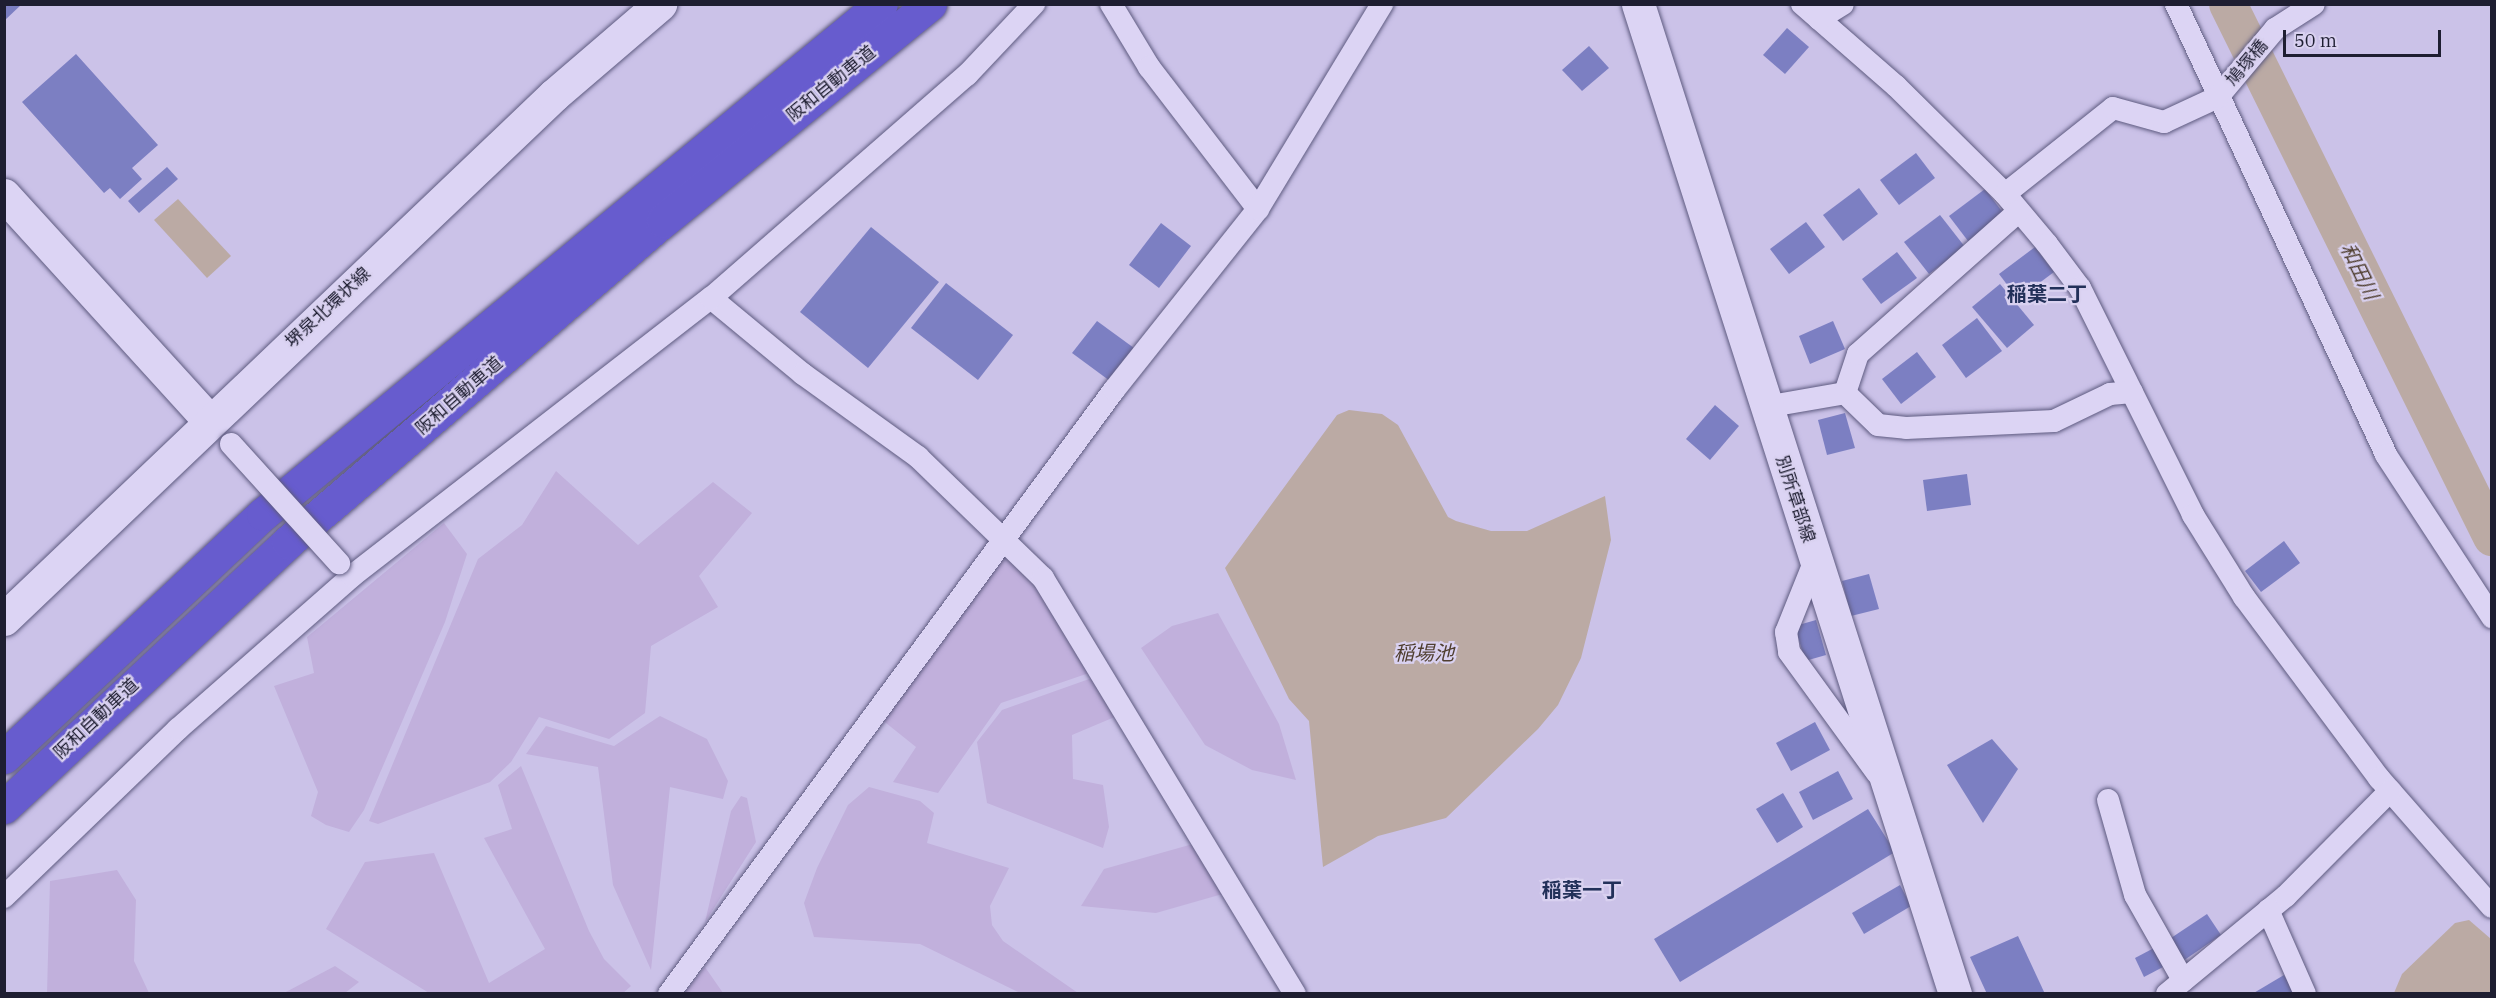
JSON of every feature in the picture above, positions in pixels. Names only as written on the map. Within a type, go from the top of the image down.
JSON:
[{"type":"highway","name":"阪和自動車道","points":[[4,757],[263,514],[881,4]]},
{"type":"highway","name":"阪和自動車道","points":[[4,807],[288,542],[663,221],[930,4]]},
{"type":"main road","name":"堺泉北環状線","points":[[4,619],[209,420],[554,94],[660,4]]},
{"type":"main road","name":"別所草部線","points":[[1638,4],[1955,993]]},
{"type":"main road","points":[[4,195],[209,420]]},
{"type":"street","points":[[4,897],[346,569],[711,298],[968,75],[1034,4]]},
{"type":"street","points":[[1112,4],[1149,67],[1258,209]]},
{"type":"street","points":[[669,993],[1006,537],[1258,209],[1382,4]]},
{"type":"street","points":[[1810,12],[1843,4]]},
{"type":"street","points":[[2176,4],[2386,455],[2492,618]]},
{"type":"street","name":"鳩塚橋","points":[[2218,97],[2275,29],[2314,4]]},
{"type":"street","points":[[1810,12],[1896,86],[2012,202],[2080,288],[2193,515],[2244,597],[2390,791],[2492,907]]},
{"type":"street","points":[[1845,393],[1858,354],[2012,202],[2113,108],[2164,122],[2218,97]]},
{"type":"street","points":[[711,298],[803,374],[918,457],[1006,537],[1043,578],[1098,664],[1101,679],[1141,746],[1212,850],[1295,993]]},
{"type":"street","points":[[1845,393],[1878,425],[1906,428],[2054,421],[2110,394],[2132,392]]},
{"type":"street","points":[[1765,406],[1845,393]]},
{"type":"street","points":[[209,420],[346,569]]},
{"type":"street","points":[[1815,560],[1786,632],[1789,652],[1890,791]]},
{"type":"street","points":[[2108,800],[2135,895],[2175,987],[2268,910],[2390,791]]},
{"type":"street","points":[[2268,910],[2305,993]]},
{"type":"shaded area","points":[[556,471],[638,545],[713,482],[752,513],[699,576],[718,607],[651,646],[645,713],[609,739],[539,717],[511,762],[490,782],[378,824],[369,821],[478,559],[522,525]]},
{"type":"shaded area","points":[[444,523],[467,554],[445,622],[364,810],[349,832],[326,825],[311,816],[318,792],[274,686],[314,673],[307,637]]},
{"type":"shaded area","points":[[1007,553],[1032,579],[1089,673],[1001,703],[938,793],[893,782],[916,747],[881,719]]},
{"type":"shaded area","points":[[1218,613],[1279,724],[1296,780],[1252,770],[1205,745],[1141,648],[1172,626]]},
{"type":"shaded area","points":[[1092,678],[1117,716],[1072,735],[1073,779],[1103,785],[1109,827],[1103,848],[987,803],[977,742],[1002,710]]},
{"type":"shaded area","points":[[660,716],[707,739],[728,781],[723,799],[670,787],[651,970],[613,885],[598,767],[526,754],[546,726],[614,746]]},
{"type":"shaded area","points":[[521,766],[589,931],[604,959],[631,986],[622,994],[429,993],[326,929],[365,862],[434,853],[489,983],[545,949],[484,838],[512,829],[498,785]]},
{"type":"shaded area","points":[[869,787],[920,801],[934,813],[927,843],[1009,868],[990,906],[992,925],[1003,941],[1078,993],[1020,993],[920,944],[814,937],[804,903],[817,868],[848,805]]},
{"type":"shaded area","points":[[741,796],[747,798],[756,842],[705,922],[731,811]]},
{"type":"shaded area","points":[[1200,842],[1226,893],[1156,913],[1081,906],[1104,869]]},
{"type":"shaded area","points":[[117,870],[136,900],[134,961],[149,993],[47,993],[50,881]]},
{"type":"shaded area","points":[[335,966],[359,982],[345,993],[284,993]]},
{"type":"shaded area","points":[[705,967],[723,993],[683,994]]},
{"type":"water","points":[[178,199],[231,256],[207,278],[154,220]]},
{"type":"water","name":"稲場池","points":[[1349,410],[1382,414],[1398,425],[1448,517],[1456,521],[1491,531],[1527,531],[1605,496],[1611,540],[1581,658],[1558,705],[1538,729],[1446,818],[1378,836],[1323,867],[1309,721],[1289,699],[1225,568],[1337,415]]},
{"type":"water","points":[[2469,920],[2491,939],[2491,993],[2394,993],[2402,974],[2455,923]]},
{"type":"building","points":[[4,4],[22,4],[4,21]]},
{"type":"building","points":[[1787,28],[1809,47],[1785,74],[1763,55]]},
{"type":"building","points":[[1589,46],[1609,68],[1582,91],[1562,70]]},
{"type":"building","points":[[76,54],[158,145],[132,168],[142,179],[120,199],[110,188],[104,193],[22,102]]},
{"type":"building","points":[[1916,153],[1935,178],[1899,205],[1880,180]]},
{"type":"building","points":[[167,167],[178,179],[139,213],[128,201]]},
{"type":"building","points":[[1859,188],[1878,214],[1843,241],[1823,215]]},
{"type":"building","points":[[1985,189],[2004,214],[1968,241],[1949,216]]},
{"type":"building","points":[[1940,215],[1965,247],[1929,274],[1904,242]]},
{"type":"building","points":[[1806,222],[1825,247],[1789,274],[1770,249]]},
{"type":"building","points":[[1161,223],[1191,246],[1159,288],[1129,265]]},
{"type":"building","points":[[871,227],[939,282],[868,368],[800,312]]},
{"type":"building","points":[[2035,247],[2054,272],[2018,299],[1999,274]]},
{"type":"building","points":[[1897,252],[1917,278],[1881,304],[1862,279]]},
{"type":"building","points":[[946,283],[1013,335],[978,380],[911,328]]},
{"type":"building","points":[[2000,284],[2034,325],[2007,348],[1972,307]]},
{"type":"building","points":[[1977,318],[2002,351],[1966,378],[1942,345]]},
{"type":"building","points":[[1097,321],[1134,348],[1110,381],[1072,353]]},
{"type":"building","points":[[1833,321],[1845,349],[1810,364],[1799,336]]},
{"type":"building","points":[[1917,352],[1936,377],[1901,404],[1882,379]]},
{"type":"building","points":[[1715,405],[1739,426],[1710,460],[1686,439]]},
{"type":"building","points":[[1845,413],[1855,448],[1827,455],[1818,420]]},
{"type":"building","points":[[1967,474],[1971,505],[1927,511],[1923,480]]},
{"type":"building","points":[[2284,541],[2300,563],[2261,592],[2245,571]]},
{"type":"building","points":[[1869,574],[1879,609],[1851,616],[1842,581]]},
{"type":"building","points":[[1816,620],[1826,655],[1805,661],[1795,626]]},
{"type":"building","points":[[1815,722],[1830,750],[1791,771],[1776,743]]},
{"type":"building","points":[[1992,739],[2018,769],[1983,823],[1947,765]]},
{"type":"building","points":[[1838,771],[1853,799],[1813,820],[1799,792]]},
{"type":"building","points":[[1783,793],[1803,827],[1777,843],[1756,809]]},
{"type":"building","points":[[1868,809],[1895,852],[1680,982],[1654,939]]},
{"type":"building","points":[[1900,885],[1911,906],[1864,934],[1852,913]]},
{"type":"building","points":[[2207,914],[2221,935],[2180,963],[2165,942]]},
{"type":"building","points":[[2018,936],[2045,994],[1987,994],[1970,957]]},
{"type":"building","points":[[2154,948],[2163,967],[2144,977],[2135,958]]},
{"type":"building","points":[[2284,975],[2295,994],[2252,994]]},
{"type":"waterway","name":"和田川","points":[[2228,4],[2492,537]]},
{"type":"district","name":"稲葉二丁","points":[[2047,293]]},
{"type":"district","name":"稲葉一丁","points":[[1582,889]]}]
